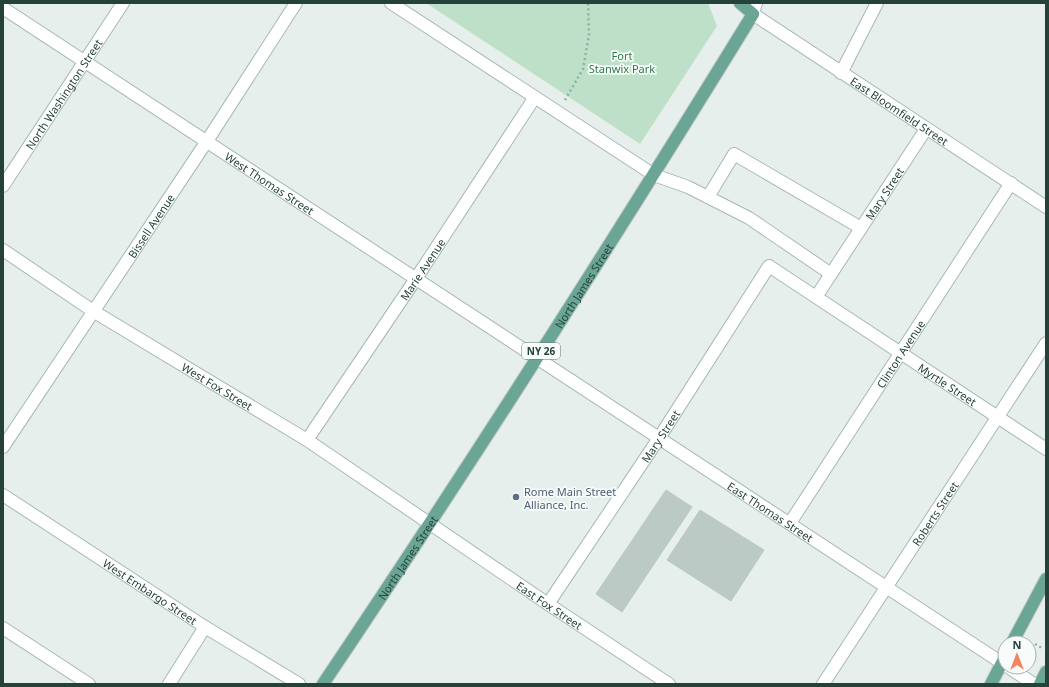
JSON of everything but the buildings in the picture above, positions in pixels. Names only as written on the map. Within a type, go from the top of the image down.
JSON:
[{"type":"main road","points":[[740,3],[754,8]]},
{"type":"main road","name":"North James Street","points":[[323,684],[430,525],[654,175],[754,8]]},
{"type":"main road","points":[[1016,635],[1046,579]]},
{"type":"main road","points":[[1040,684],[1046,672]]},
{"type":"main road","points":[[991,684],[997,675]]},
{"type":"street","name":"North Washington Street","points":[[3,186],[123,3]]},
{"type":"street","name":"Bissell Avenue","points":[[3,448],[92,311],[207,141],[296,3]]},
{"type":"street","points":[[392,3],[654,175],[688,187],[749,218],[831,274]]},
{"type":"street","points":[[841,73],[877,3]]},
{"type":"street","name":"West Thomas Street","points":[[3,8],[537,358]]},
{"type":"street","name":"East Bloomfield Street","points":[[754,8],[841,73],[1046,207]]},
{"type":"street","name":"Marie Avenue","points":[[306,440],[416,278],[535,97]]},
{"type":"street","name":"Mary Street","points":[[816,297],[926,129]]},
{"type":"street","points":[[708,197],[734,154],[861,228]]},
{"type":"street","name":"Clinton Avenue","points":[[790,523],[1011,183]]},
{"type":"street","name":"West Fox Street","points":[[3,250],[92,311],[306,440],[430,525]]},
{"type":"street","name":"Mary Street","points":[[548,604],[659,438],[769,266]]},
{"type":"street","name":"Myrtle Street","points":[[769,266],[1046,449]]},
{"type":"street","name":"Roberts Street","points":[[824,684],[1046,343]]},
{"type":"street","name":"East Thomas Street","points":[[537,358],[997,658]]},
{"type":"street","name":"West Embargo Street","points":[[3,495],[205,627],[299,684]]},
{"type":"street","name":"East Fox Street","points":[[430,525],[670,684]]},
{"type":"street","points":[[169,684],[205,627]]},
{"type":"street","points":[[3,628],[90,684]]},
{"type":"street","name":"East Thomas Street","points":[[1022,675],[1034,684]]},
{"type":"path","points":[[565,100],[583,69],[589,35],[588,3]]},
{"type":"path","points":[[1037,645],[1042,648]]},
{"type":"green space","name":"Fort Stanwix Park","points":[[426,3],[708,3],[717,26],[640,144]]},
{"type":"place","name":"Rome Main Street Alliance, Inc.","points":[[516,497]]}]
